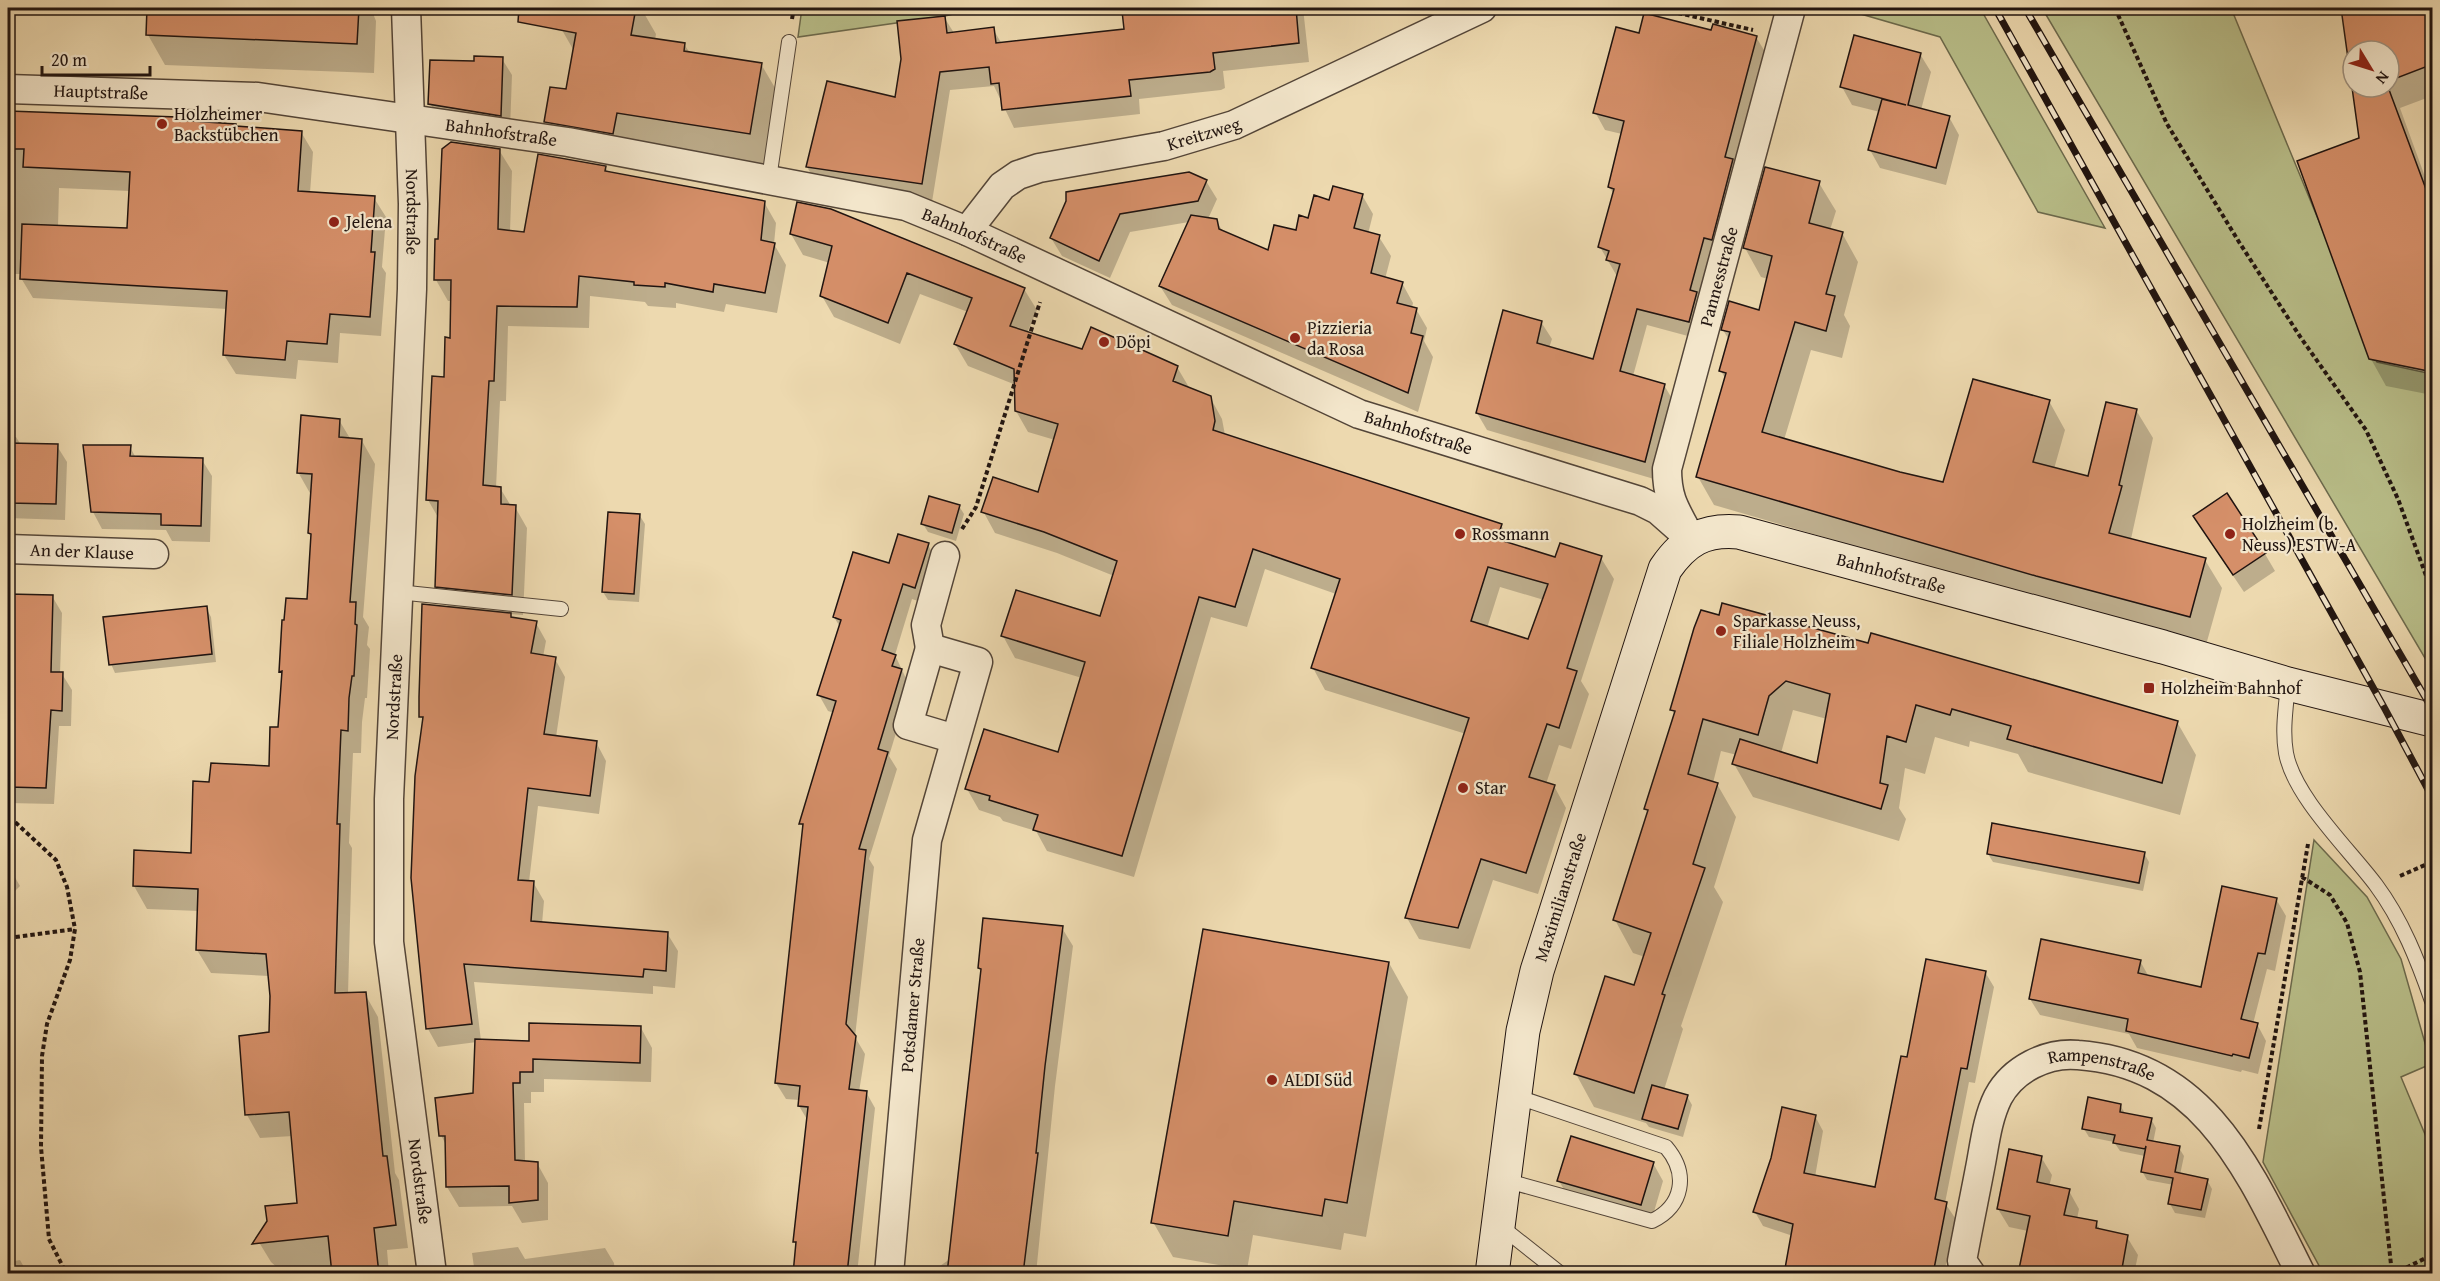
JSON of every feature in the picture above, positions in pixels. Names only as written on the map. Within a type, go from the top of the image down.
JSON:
[{"type":"main road","name":"Bahnhofstraße","points":[[1692,540],[1707,533],[1739,532],[2141,641],[2288,684],[2433,720]]},
{"type":"main road","name":"Maximilianstraße","points":[[1492,1274],[1522,1031],[1537,971],[1665,569],[1676,553],[1692,540]]},
{"type":"street","name":"Nordstraße","points":[[406,8],[413,204],[412,289],[389,800],[389,942],[432,1274]]},
{"type":"street","name":"Kreitzweg","points":[[968,231],[1002,186],[1018,175],[1039,168],[1164,146],[1234,125],[1442,16],[1482,8]]},
{"type":"street","name":"Pannesstraße","points":[[1692,540],[1671,501],[1667,488],[1667,470],[1791,8]]},
{"type":"street","name":"Hauptstraße","points":[[8,90],[258,97],[409,119]]},
{"type":"street","name":"Bahnhofstraße","points":[[409,119],[568,142],[906,206],[968,231],[1359,414],[1640,501],[1665,515],[1692,540]]},
{"type":"street","name":"An der Klause","points":[[8,549],[154,554]]},
{"type":"street","points":[[945,556],[926,625],[930,648],[908,725],[955,739]]},
{"type":"street","name":"Potsdamer Straße","points":[[889,1274],[927,840],[978,662],[930,648]]},
{"type":"street","name":"Rampenstraße","points":[[1971,1274],[1962,1261],[1989,1121],[1999,1096],[2016,1075],[2039,1060],[2065,1054],[2097,1056],[2128,1063],[2160,1078],[2188,1097],[2214,1122],[2251,1174],[2301,1274]]},
{"type":"lane","points":[[769,179],[789,42]]},
{"type":"lane","points":[[399,592],[561,609]]},
{"type":"lane","points":[[2288,684],[2284,725],[2287,755],[2297,781],[2315,808],[2378,887],[2414,951],[2433,1001]]},
{"type":"lane","points":[[1504,1180],[1652,1221],[1665,1215],[1674,1203],[1681,1173],[1675,1157],[1666,1147],[1515,1096]]},
{"type":"lane","points":[[1497,1223],[1562,1274]]},
{"type":"path","points":[[1656,8],[1783,37]]},
{"type":"path","points":[[2115,8],[2167,124],[2301,338],[2366,430],[2398,499],[2433,592]]},
{"type":"path","points":[[945,556],[976,507],[1041,298],[1054,271]]},
{"type":"path","points":[[2251,1174],[2301,877],[2315,808]]},
{"type":"path","points":[[8,822],[15,822],[56,860],[67,887],[75,929],[70,960],[47,1024],[42,1056],[41,1147],[49,1239],[68,1274]]},
{"type":"path","points":[[2301,877],[2330,895],[2347,923],[2360,972],[2392,1274],[2433,1255]]},
{"type":"path","points":[[8,938],[75,929]]},
{"type":"green space","points":[[802,8],[974,9],[945,16],[798,37]]},
{"type":"green space","points":[[1840,8],[1980,8],[2105,228],[2038,212],[1940,37]]},
{"type":"green space","points":[[2042,8],[2231,8],[2377,362],[2432,374],[2432,670]]},
{"type":"green space","points":[[2314,840],[2367,897],[2401,959],[2431,1064],[2401,1077],[2432,1151],[2432,1273],[2323,1273],[2263,1162]]},
{"type":"building","points":[[147,8],[359,8],[357,44],[146,35]]},
{"type":"building","points":[[519,8],[636,8],[631,35],[685,43],[684,51],[762,63],[750,134],[617,113],[613,134],[544,122],[550,87],[566,89],[576,33],[518,22]]},
{"type":"building","points":[[1138,8],[1296,8],[1299,43],[1213,53],[1215,69],[1210,72],[1129,80],[1131,96],[1002,110],[999,83],[991,84],[989,67],[940,72],[922,184],[806,167],[827,81],[895,97],[901,59],[897,21],[945,16],[947,33],[994,27],[996,43],[1124,29],[1122,11]]},
{"type":"building","points":[[2341,8],[2433,8],[2433,44],[2428,66],[2401,76],[2401,39],[2345,39]]},
{"type":"building","points":[[1644,13],[1711,30],[1713,24],[1757,36],[1725,157],[1733,159],[1712,240],[1704,238],[1690,290],[1697,292],[1689,322],[1637,309],[1620,371],[1665,384],[1645,462],[1476,413],[1503,310],[1542,321],[1537,343],[1593,359],[1620,264],[1606,260],[1609,251],[1598,247],[1614,189],[1608,187],[1624,121],[1593,113],[1616,27],[1639,33]]},
{"type":"building","points":[[1854,35],[1921,53],[1908,105],[1950,116],[1936,168],[1868,150],[1882,99],[1906,105],[1840,87]]},
{"type":"building","points":[[474,56],[503,57],[501,116],[428,104],[430,60],[474,61]]},
{"type":"building","points":[[2354,99],[2392,99],[2433,208],[2433,372],[2369,359],[2297,161],[2359,138]]},
{"type":"building","points":[[8,111],[177,117],[176,120],[302,131],[298,191],[375,196],[371,252],[375,252],[370,317],[330,314],[327,344],[287,341],[285,360],[223,355],[227,291],[20,279],[22,224],[127,228],[130,172],[23,167],[24,149],[8,149]]},
{"type":"building","points":[[451,142],[500,149],[498,229],[524,232],[538,154],[606,166],[605,171],[765,201],[761,240],[775,243],[765,293],[714,284],[713,292],[665,283],[665,287],[634,285],[634,282],[579,276],[577,307],[497,306],[494,381],[489,381],[483,485],[501,487],[501,504],[516,505],[512,595],[435,587],[438,501],[426,500],[432,376],[444,377],[445,337],[450,338],[451,280],[434,280],[435,239],[438,239],[442,149]]},
{"type":"building","points":[[1765,167],[1820,181],[1809,223],[1843,232],[1826,294],[1835,296],[1826,331],[1795,322],[1762,432],[1900,472],[1943,482],[1973,379],[2050,400],[2033,462],[2088,476],[2106,402],[2137,409],[2119,485],[2122,486],[2109,533],[2206,558],[2190,617],[2036,576],[1696,477],[1726,373],[1719,371],[1730,332],[1721,330],[1729,301],[1759,310],[1772,256],[1743,248]]},
{"type":"building","points":[[1189,172],[1207,180],[1198,201],[1120,214],[1099,261],[1050,238],[1066,201],[1066,192]]},
{"type":"building","points":[[1333,186],[1363,194],[1354,228],[1380,235],[1371,273],[1403,282],[1397,303],[1417,308],[1411,333],[1423,336],[1408,393],[1159,286],[1191,215],[1217,219],[1219,229],[1268,250],[1274,225],[1296,230],[1299,215],[1308,218],[1314,195],[1329,200]]},
{"type":"building","points":[[797,202],[831,209],[1025,288],[1010,326],[1082,349],[1091,327],[1178,366],[1173,381],[1211,396],[1215,421],[1213,430],[1502,524],[1497,539],[1555,557],[1560,543],[1602,556],[1567,668],[1577,671],[1559,728],[1547,724],[1529,777],[1555,785],[1526,873],[1481,859],[1458,928],[1405,918],[1469,718],[1311,668],[1340,579],[1253,549],[1235,607],[1199,597],[1122,856],[1033,830],[1038,815],[989,800],[990,796],[965,789],[984,729],[1058,752],[1085,662],[1001,636],[1016,590],[1100,616],[1117,561],[1044,532],[981,512],[993,477],[1038,492],[1058,424],[1015,411],[1014,369],[954,344],[972,298],[907,273],[888,323],[820,296],[832,246],[790,234]],"holes":[[[1488,567],[1548,584],[1528,639],[1471,621]]]},
{"type":"building","points":[[301,415],[340,419],[339,437],[362,439],[350,602],[356,602],[354,676],[352,676],[349,698],[348,731],[341,730],[337,824],[340,824],[335,993],[366,992],[383,1156],[387,1156],[396,1225],[374,1228],[379,1274],[332,1274],[328,1236],[252,1244],[267,1221],[265,1206],[297,1203],[289,1112],[245,1115],[239,1036],[269,1032],[270,996],[266,954],[196,950],[198,889],[133,886],[134,850],[191,853],[193,781],[209,782],[211,763],[269,766],[270,727],[278,727],[282,671],[279,672],[282,620],[284,620],[286,598],[307,599],[312,474],[297,473]]},
{"type":"building","points":[[8,443],[58,444],[56,504],[8,503]]},
{"type":"building","points":[[83,445],[131,445],[130,456],[203,458],[201,526],[161,525],[161,514],[91,512]]},
{"type":"building","name":"Holzheim (b. Neuss) ESTW-A","points":[[2227,493],[2266,553],[2233,575],[2193,516]]},
{"type":"building","points":[[929,496],[960,505],[952,533],[921,524]]},
{"type":"building","points":[[608,512],[640,514],[634,594],[602,592]]},
{"type":"building","points":[[898,534],[929,543],[915,588],[903,584],[882,650],[896,655],[892,666],[902,669],[878,749],[888,752],[859,849],[866,850],[846,1024],[856,1036],[849,1089],[867,1091],[847,1274],[793,1274],[796,1242],[793,1242],[808,1107],[798,1106],[800,1086],[775,1083],[803,824],[799,824],[836,701],[817,695],[841,620],[833,617],[853,552],[889,563]]},
{"type":"building","points":[[8,594],[53,595],[51,672],[63,672],[62,711],[51,710],[46,788],[8,787]]},
{"type":"building","points":[[1722,603],[1868,643],[1871,633],[2178,721],[2162,783],[2007,739],[2011,726],[1952,709],[1950,715],[1916,705],[1906,742],[1887,736],[1880,783],[1888,785],[1881,809],[1732,764],[1740,739],[1817,763],[1830,694],[1786,681],[1769,696],[1758,735],[1703,719],[1688,774],[1718,783],[1693,864],[1705,868],[1662,994],[1665,995],[1634,1093],[1574,1074],[1605,976],[1634,985],[1651,933],[1613,920],[1648,810],[1644,809],[1675,711],[1670,710],[1694,628],[1701,610],[1719,615]]},
{"type":"building","points":[[422,604],[511,613],[511,617],[537,621],[531,653],[556,657],[544,734],[597,741],[590,796],[528,788],[518,880],[534,881],[531,921],[668,932],[666,971],[644,969],[643,977],[464,964],[472,1024],[426,1029],[411,878],[415,776],[423,717],[419,717]]},
{"type":"building","points":[[207,606],[212,654],[109,665],[103,617]]},
{"type":"building","points":[[1992,823],[2145,852],[2139,883],[1987,854]]},
{"type":"building","points":[[2222,886],[2277,898],[2265,954],[2258,953],[2241,1019],[2258,1023],[2249,1058],[2126,1031],[2128,1019],[2029,999],[2041,939],[2141,960],[2138,973],[2201,987]]},
{"type":"building","points":[[983,918],[1063,926],[1045,1066],[1036,1153],[1038,1153],[1023,1274],[947,1274],[981,969],[978,968]]},
{"type":"building","name":"ALDI Süd","points":[[1203,929],[1389,962],[1347,1203],[1325,1199],[1322,1216],[1234,1201],[1228,1236],[1151,1223]]},
{"type":"building","points":[[1926,959],[1986,971],[1967,1069],[1961,1068],[1935,1199],[1947,1202],[1933,1274],[1784,1274],[1793,1224],[1753,1212],[1771,1158],[1782,1107],[1816,1115],[1804,1173],[1875,1187],[1901,1056],[1907,1057]]},
{"type":"building","points":[[529,1023],[641,1026],[640,1063],[533,1059],[533,1072],[520,1072],[520,1083],[513,1083],[515,1160],[538,1162],[538,1200],[509,1203],[509,1186],[446,1187],[445,1136],[439,1136],[435,1098],[473,1093],[475,1039],[529,1041]]},
{"type":"building","points":[[1652,1085],[1688,1095],[1678,1129],[1642,1119]]},
{"type":"building","points":[[2088,1097],[2121,1104],[2120,1112],[2152,1118],[2147,1140],[2180,1146],[2175,1172],[2208,1179],[2201,1210],[2168,1204],[2173,1178],[2141,1172],[2146,1146],[2145,1149],[2113,1143],[2115,1135],[2082,1129]]},
{"type":"building","points":[[1571,1136],[1654,1162],[1641,1205],[1557,1181]]},
{"type":"building","points":[[2009,1149],[2042,1156],[2037,1182],[2070,1189],[2064,1215],[2097,1221],[2096,1228],[2128,1235],[2121,1274],[2018,1274],[2030,1216],[1997,1209]]},
{"type":"railway","points":[[1995,8],[2432,797]]},
{"type":"railway","points":[[2025,8],[2432,709]]},
{"type":"place","name":"Holzheimer Backstübchen","points":[[162,124]]},
{"type":"place","name":"Jelena","points":[[334,222]]},
{"type":"place","name":"Pizzieria da Rosa","points":[[1295,338]]},
{"type":"place","name":"Döpi","points":[[1104,342]]},
{"type":"place","name":"Rossmann","points":[[1460,534]]},
{"type":"place","name":"Holzheim (b. Neuss) ESTW-A","points":[[2230,534]]},
{"type":"place","name":"Sparkasse Neuss, Filiale Holzheim","points":[[1721,631]]},
{"type":"place","name":"Holzheim Bahnhof","points":[[2149,688]]},
{"type":"place","name":"Star","points":[[1463,788]]},
{"type":"place","name":"ALDI Süd","points":[[1272,1080]]}]
